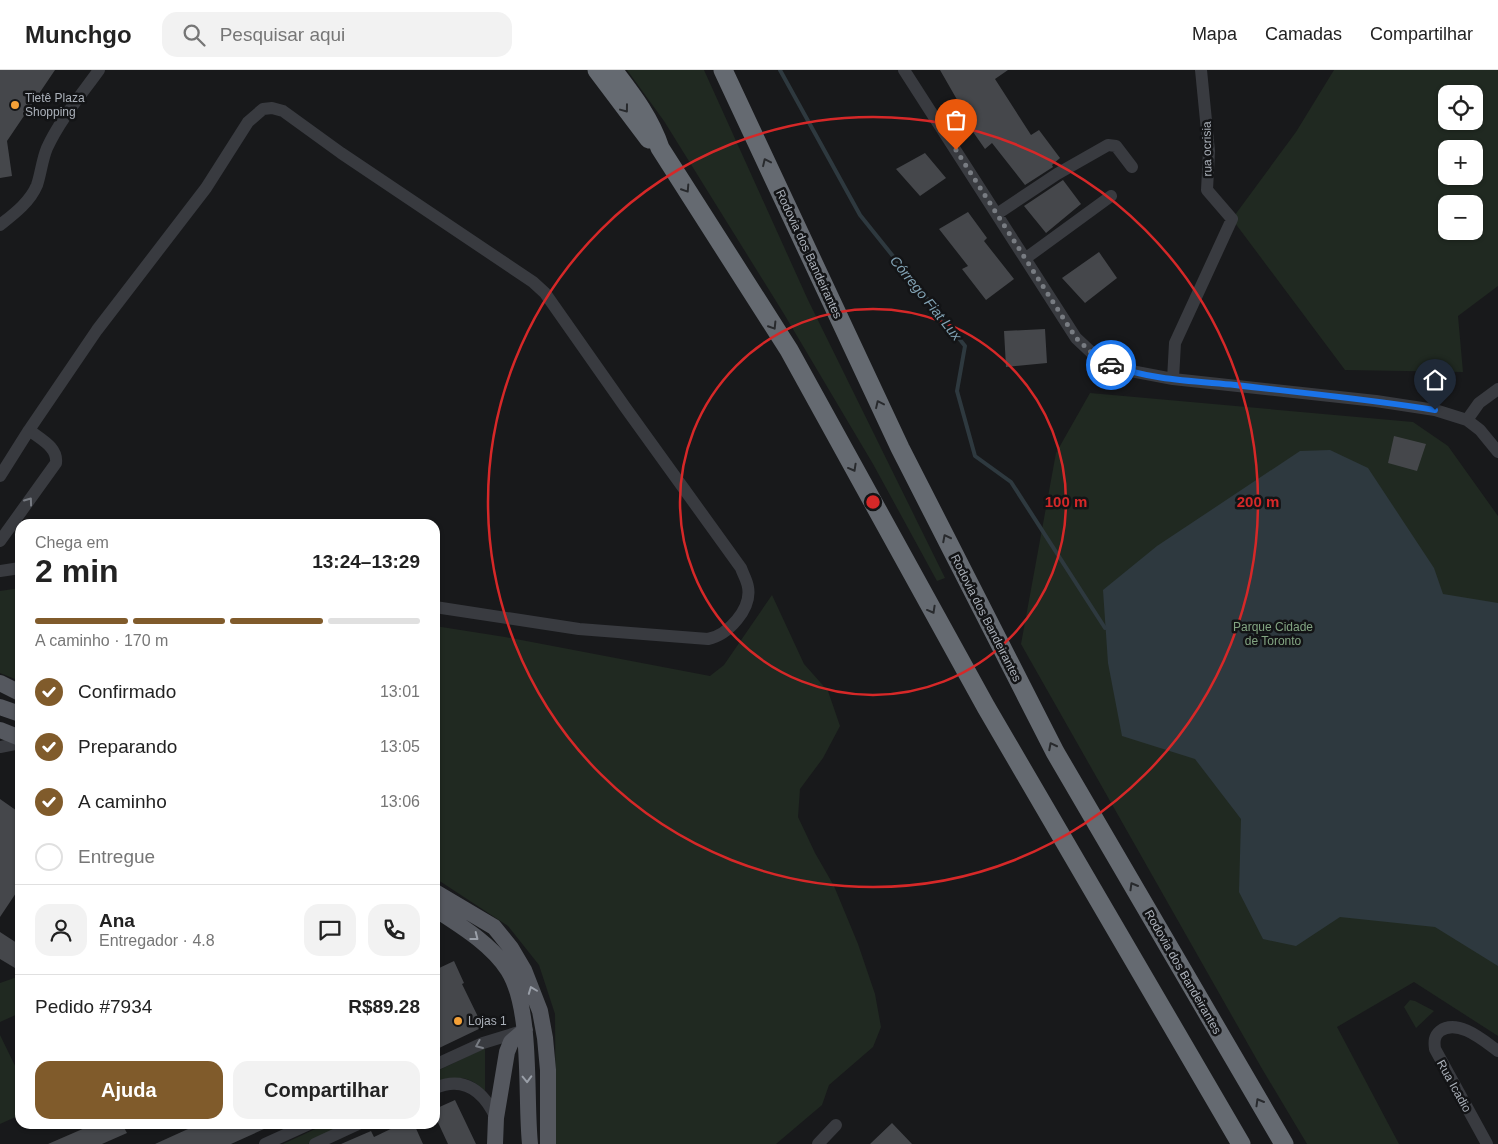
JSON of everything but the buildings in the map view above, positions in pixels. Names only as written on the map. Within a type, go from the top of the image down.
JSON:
[{"type":"highway","points":[[597,70],[645,135],[660,148]]},
{"type":"highway","points":[[613,70],[643,110],[660,148],[788,350],[986,707],[1241,1144]]},
{"type":"highway","name":"Rodovia dos Bandeirantes","points":[[723,71],[900,448],[1055,752],[1284,1144]]},
{"type":"main road","points":[[0,683],[15,690]]},
{"type":"main road","points":[[0,696],[15,697]]},
{"type":"main road","points":[[0,707],[15,712]]},
{"type":"main road","points":[[0,730],[15,736]]},
{"type":"main road","points":[[440,895],[494,928],[511,948],[524,970],[540,1011],[545,1038],[548,1070],[548,1144]]},
{"type":"main road","points":[[442,920],[476,937],[497,956],[509,972],[518,995],[525,1030],[530,1144]]},
{"type":"main road","points":[[498,1134],[506,1052],[510,1042],[525,1030],[535,1032],[545,1038]]},
{"type":"street","points":[[0,225],[15,214],[27,201],[36,186],[47,149],[60,125],[99,70]]},
{"type":"street","points":[[904,70],[1076,338],[1092,353],[1112,365],[1131,371],[1174,379],[1376,401],[1435,410],[1467,420],[1480,430],[1498,452]]},
{"type":"street","name":"rua ocrisia","points":[[1174,379],[1175,343],[1232,219],[1207,190],[1209,151],[1201,70]]},
{"type":"street","points":[[0,476],[97,330],[206,188],[248,122],[263,109],[283,110],[341,153],[533,282],[545,293],[625,408],[741,568],[748,587],[747,602],[742,612],[726,631],[708,639],[579,629],[440,608]]},
{"type":"street","points":[[997,214],[1057,174],[1108,145],[1116,146],[1132,167]]},
{"type":"street","points":[[1026,258],[1111,196]]},
{"type":"street","points":[[1467,420],[1479,403],[1498,389]]},
{"type":"street","points":[[16,519],[56,463],[56,455],[53,448],[29,430]]},
{"type":"street","points":[[0,541],[15,520]]},
{"type":"street","points":[[0,571],[15,569]]},
{"type":"street","points":[[0,747],[15,744]]},
{"type":"street","name":"Rua Icadio","points":[[1486,1144],[1435,1049],[1434,1042],[1436,1035],[1443,1029],[1452,1027],[1474,1034],[1498,1051]]},
{"type":"street","points":[[440,1063],[483,1043],[525,1030]]},
{"type":"street","points":[[440,1087],[457,1084],[474,1090],[488,1102],[498,1134]]},
{"type":"street","points":[[818,1144],[836,1125]]},
{"type":"street","points":[[265,1144],[297,1129]]},
{"type":"street","points":[[314,1144],[347,1129]]},
{"type":"green space","points":[[627,70],[704,70],[808,300],[945,578],[937,581],[873,464],[784,314],[664,121]]},
{"type":"green space","points":[[1334,70],[1498,70],[1498,286],[1458,316],[1463,372],[1345,370],[1232,219],[1296,132]]},
{"type":"green space","name":"Parque Cidade de Toronto","points":[[1090,393],[1413,422],[1448,446],[1498,516],[1498,1036],[1414,982],[1337,1027],[1399,1144],[1307,1144],[1261,1067],[1021,644],[1056,453]]},
{"type":"green space","points":[[15,589],[15,679],[0,673],[0,591]]},
{"type":"green space","points":[[772,595],[804,664],[828,691],[840,726],[823,758],[800,789],[798,817],[815,853],[834,886],[858,944],[875,994],[881,1027],[873,1047],[829,1085],[822,1105],[776,1144],[556,1144],[555,1014],[539,965],[508,926],[440,881],[440,627],[505,637],[710,676],[724,665]]},
{"type":"green space","points":[[15,978],[15,1015],[0,1022],[0,983]]},
{"type":"green space","points":[[1410,1000],[1434,1011],[1416,1028],[1404,1007]]},
{"type":"green space","points":[[0,1035],[15,1066],[15,1117],[0,1124]]},
{"type":"green space","points":[[485,1048],[485,1091],[479,1085],[462,1078],[440,1082],[440,1070]]},
{"type":"green space","points":[[315,1129],[340,1129],[308,1144],[283,1144]]},
{"type":"shaded area","points":[[1330,450],[1368,468],[1434,568],[1443,594],[1498,603],[1498,966],[1435,927],[1340,917],[1296,946],[1263,939],[1239,892],[1241,819],[1195,759],[1122,736],[1108,663],[1103,590],[1157,546],[1300,451]]},
{"type":"waterway","name":"Córrego Fiat Lux","points":[[780,70],[860,215],[965,346],[957,391],[975,456],[1011,482],[1105,628]]},
{"type":"way so far","points":[[956,150],[1076,338],[1092,353],[1111,365]]},
{"type":"place","name":"Tietê Plaza Shopping","points":[[15,105]]},
{"type":"place","name":"Lojas 1","points":[[458,1021]]},
{"type":"route","points":[[1111,365],[1131,371],[1174,379],[1376,401],[1435,410]]}]
